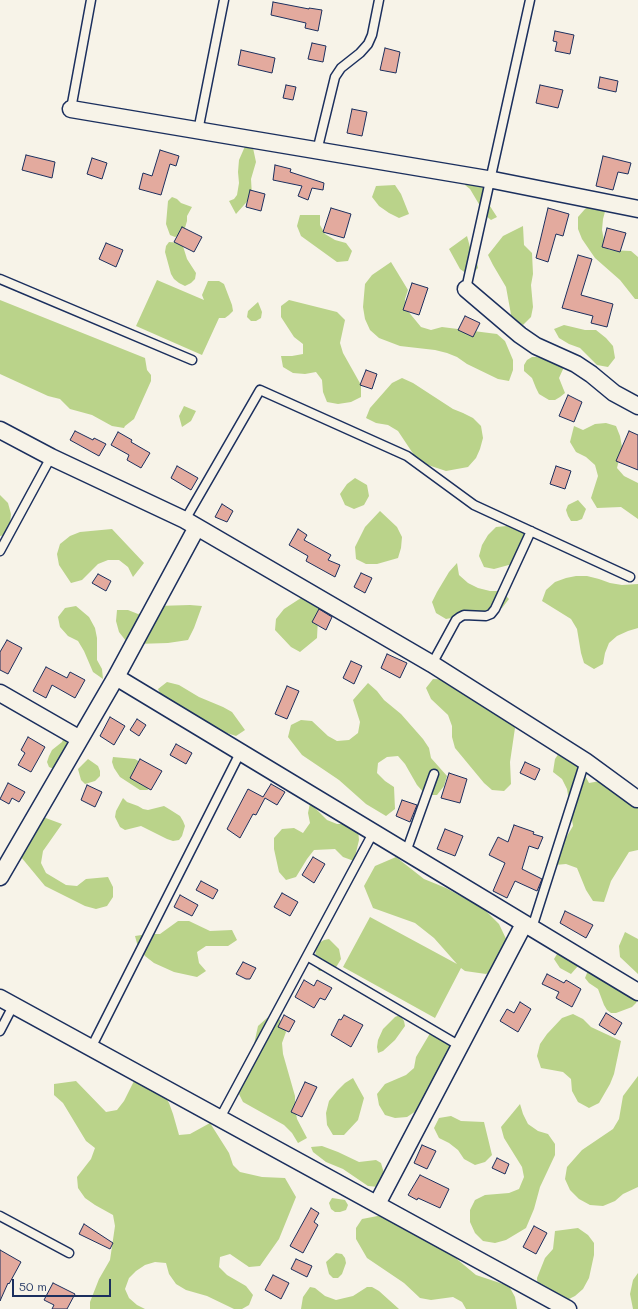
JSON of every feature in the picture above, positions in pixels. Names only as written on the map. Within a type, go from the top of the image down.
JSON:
[{"type":"street","points":[[71,110],[490,179],[638,209]]},
{"type":"street","points":[[466,289],[520,335],[536,346],[576,364],[614,393],[638,406]]},
{"type":"street","points":[[0,430],[191,523],[432,664],[586,761],[638,800]]},
{"type":"street","points":[[0,876],[116,677],[191,523]]},
{"type":"street","points":[[116,677],[638,992]]},
{"type":"street","points":[[0,694],[80,739]]},
{"type":"street","points":[[377,1204],[460,1046],[528,926]]},
{"type":"street","points":[[6,1002],[568,1309]]},
{"type":"lane","points":[[71,110],[91,0]]},
{"type":"lane","points":[[198,131],[224,0]]},
{"type":"lane","points":[[317,151],[335,77],[341,68],[360,53],[368,44],[372,35],[379,0]]},
{"type":"lane","points":[[466,289],[530,0]]},
{"type":"lane","points":[[0,279],[192,360]]},
{"type":"lane","points":[[191,523],[260,390],[408,456],[474,505],[630,577]]},
{"type":"lane","points":[[0,551],[51,456]]},
{"type":"lane","points":[[432,664],[456,620],[460,616],[486,616],[491,614],[496,609],[531,531]]},
{"type":"lane","points":[[91,1048],[240,753]]},
{"type":"lane","points":[[528,926],[586,761]]},
{"type":"lane","points":[[406,852],[434,774]]},
{"type":"lane","points":[[220,1118],[373,832]]},
{"type":"lane","points":[[307,956],[460,1046]]},
{"type":"lane","points":[[0,1031],[6,1002]]},
{"type":"lane","points":[[0,1216],[69,1253]]},
{"type":"green space","points":[[251,143],[256,162],[251,179],[252,196],[236,214],[229,201],[234,199],[237,195],[239,183],[239,160],[246,144]]},
{"type":"green space","points":[[484,178],[488,203],[497,217],[491,220],[486,216],[470,189],[465,185],[468,180]]},
{"type":"green space","points":[[395,185],[401,194],[409,214],[399,218],[379,206],[372,197],[376,186]]},
{"type":"green space","points":[[172,197],[181,203],[192,207],[187,216],[184,231],[175,237],[170,235],[166,224],[168,201]]},
{"type":"green space","points":[[595,203],[606,208],[602,230],[604,240],[609,250],[631,251],[638,257],[638,299],[635,299],[620,280],[595,258],[582,239],[578,229],[578,217],[585,209]]},
{"type":"green space","points":[[300,215],[320,215],[320,225],[325,234],[335,240],[346,243],[352,251],[348,261],[337,262],[301,236],[297,226]]},
{"type":"green space","points":[[523,226],[524,245],[532,253],[533,274],[531,285],[533,307],[531,317],[523,325],[512,320],[506,287],[488,255],[503,236]]},
{"type":"green space","points":[[467,236],[470,247],[476,257],[478,268],[470,276],[460,269],[449,249]]},
{"type":"green space","points":[[169,242],[182,243],[187,259],[196,273],[195,279],[185,286],[174,279],[171,274],[165,252],[166,246]]},
{"type":"green space","points":[[391,262],[408,290],[405,299],[407,310],[421,327],[431,330],[442,327],[497,334],[505,341],[513,360],[513,370],[509,381],[498,379],[447,353],[400,346],[379,338],[370,330],[365,319],[363,307],[365,284],[372,275]]},
{"type":"green space","points":[[157,280],[204,300],[202,295],[208,281],[219,281],[224,284],[233,311],[225,318],[219,318],[202,355],[136,326]]},
{"type":"green space","points":[[0,300],[145,358],[147,370],[151,375],[151,381],[134,419],[124,428],[112,426],[92,415],[70,409],[60,399],[48,396],[0,374]]},
{"type":"green space","points":[[289,300],[337,312],[345,320],[340,343],[343,353],[361,385],[361,397],[351,402],[338,404],[327,402],[323,392],[322,380],[316,372],[305,374],[293,373],[283,367],[281,356],[303,354],[303,344],[294,337],[281,317],[281,306]]},
{"type":"green space","points":[[258,302],[262,312],[261,318],[256,321],[251,321],[247,317],[248,311]]},
{"type":"green space","points":[[564,325],[585,330],[596,330],[606,338],[613,346],[615,358],[608,367],[597,365],[580,348],[559,338],[554,329]]},
{"type":"green space","points":[[532,357],[537,357],[564,367],[559,378],[565,393],[555,400],[549,400],[539,394],[532,378],[524,371],[524,365],[527,360]]},
{"type":"green space","points":[[402,378],[413,383],[453,409],[473,418],[481,426],[483,438],[480,449],[476,458],[468,467],[446,471],[425,464],[416,458],[398,431],[388,425],[376,423],[366,418],[370,408],[392,383]]},
{"type":"green space","points":[[184,406],[196,411],[191,421],[182,427],[179,416]]},
{"type":"green space","points":[[606,423],[616,426],[620,436],[622,447],[617,468],[624,476],[638,483],[638,519],[621,507],[597,508],[591,498],[598,476],[595,465],[586,457],[576,452],[570,442],[574,426],[583,430],[595,424]]},
{"type":"green space","points":[[355,478],[367,485],[369,496],[364,505],[354,509],[345,505],[340,494],[347,484]]},
{"type":"green space","points":[[0,495],[8,503],[11,514],[10,525],[5,535],[0,536]]},
{"type":"green space","points":[[578,500],[586,509],[582,519],[571,521],[566,510],[568,505]]},
{"type":"green space","points":[[380,511],[397,527],[402,537],[401,548],[398,558],[377,564],[366,564],[356,559],[355,547],[365,527]]},
{"type":"green space","points":[[507,526],[528,535],[516,563],[494,569],[484,567],[479,556],[482,545],[488,535],[496,527]]},
{"type":"green space","points":[[112,529],[144,563],[133,577],[128,567],[119,560],[108,560],[98,564],[82,580],[71,583],[59,565],[57,554],[60,544],[70,536],[80,532]]},
{"type":"green space","points":[[457,563],[459,575],[468,583],[478,588],[490,591],[501,591],[509,599],[502,608],[446,619],[436,613],[432,602],[449,572]]},
{"type":"green space","points":[[576,576],[587,576],[622,585],[638,584],[638,628],[617,636],[609,643],[603,664],[594,669],[584,663],[577,629],[571,619],[542,601],[546,590],[555,582]]},
{"type":"green space","points":[[304,596],[322,608],[318,618],[317,638],[300,652],[291,647],[275,630],[276,619],[284,609]]},
{"type":"green space","points":[[76,606],[89,617],[95,628],[97,638],[97,660],[102,669],[103,679],[93,672],[78,641],[68,636],[60,627],[58,617],[65,608]]},
{"type":"green space","points":[[157,606],[202,606],[188,640],[168,643],[136,644],[126,641],[119,632],[116,621],[117,610],[128,610],[138,614]]},
{"type":"green space","points":[[433,679],[455,680],[510,719],[515,728],[510,762],[511,784],[504,791],[492,790],[484,783],[455,748],[452,737],[452,726],[448,715],[431,699],[426,688]]},
{"type":"green space","points":[[167,682],[179,685],[199,697],[232,712],[245,730],[236,736],[224,732],[163,699],[158,689]]},
{"type":"green space","points":[[368,683],[384,700],[401,714],[423,739],[429,748],[431,758],[447,776],[444,786],[437,795],[426,795],[417,785],[405,764],[398,756],[387,757],[378,763],[377,773],[394,787],[395,809],[386,816],[366,804],[339,780],[302,755],[288,737],[291,725],[301,720],[312,721],[328,736],[337,741],[349,740],[358,733],[360,722],[353,700]]},
{"type":"green space","points":[[65,721],[74,747],[54,769],[49,767],[47,762],[52,750],[62,742],[64,737],[61,733],[44,729],[48,724]]},
{"type":"green space","points":[[561,750],[579,764],[589,783],[600,781],[638,797],[638,850],[629,852],[611,881],[604,902],[593,901],[586,890],[577,868],[566,864],[555,865],[553,854],[573,826],[567,789],[562,779],[553,772],[555,759]]},
{"type":"green space","points":[[113,757],[135,759],[140,762],[152,787],[147,790],[140,790],[120,777],[114,768],[112,762]]},
{"type":"green space","points":[[88,759],[98,766],[100,776],[95,781],[85,784],[81,780],[78,769]]},
{"type":"green space","points":[[123,798],[127,802],[148,810],[164,806],[180,816],[185,826],[182,836],[179,840],[173,841],[141,826],[125,830],[120,827],[115,817],[116,811]]},
{"type":"green space","points":[[310,803],[327,820],[337,824],[348,824],[358,829],[359,840],[354,861],[343,857],[335,849],[314,850],[296,877],[286,880],[279,872],[274,849],[274,838],[282,829],[294,828],[303,833],[310,823],[308,813]]},
{"type":"green space","points":[[43,817],[62,824],[43,851],[41,863],[46,873],[66,885],[77,886],[86,879],[108,877],[113,887],[113,897],[107,906],[96,909],[85,906],[45,886],[16,851]]},
{"type":"green space","points":[[396,857],[424,879],[446,888],[484,909],[499,924],[508,943],[504,963],[486,974],[465,971],[461,968],[435,1018],[343,967],[370,917],[457,964],[434,938],[415,923],[373,908],[364,886],[375,866]]},
{"type":"green space","points":[[178,921],[189,921],[210,931],[232,930],[237,940],[228,946],[206,946],[197,952],[199,963],[206,971],[197,977],[174,972],[154,963],[145,956],[138,947],[135,936],[160,934]]},
{"type":"green space","points":[[625,932],[638,939],[638,974],[620,957],[619,946]]},
{"type":"green space","points":[[329,939],[339,949],[341,959],[335,969],[319,971],[315,960],[316,947],[319,943]]},
{"type":"green space","points":[[562,951],[577,961],[578,966],[571,974],[560,968],[554,959],[557,954]]},
{"type":"green space","points":[[591,969],[638,999],[636,1003],[632,1007],[616,1013],[611,1013],[607,1010],[598,989],[589,983],[585,978]]},
{"type":"green space","points":[[276,1012],[286,1032],[282,1043],[283,1054],[295,1096],[297,1119],[307,1138],[298,1143],[292,1133],[284,1125],[243,1102],[238,1092],[246,1058],[253,1049],[258,1026]]},
{"type":"green space","points":[[573,1014],[583,1019],[591,1027],[621,1041],[614,1074],[610,1084],[599,1103],[589,1108],[578,1102],[572,1091],[571,1079],[563,1072],[541,1068],[537,1056],[540,1044],[547,1034],[562,1018]]},
{"type":"green space","points":[[400,1015],[405,1026],[395,1040],[383,1051],[378,1053],[378,1040],[383,1029],[395,1017]]},
{"type":"green space","points":[[432,1030],[449,1044],[451,1055],[446,1065],[431,1082],[422,1103],[416,1111],[407,1117],[395,1118],[385,1115],[379,1105],[377,1094],[385,1084],[406,1075],[414,1068],[416,1057]]},
{"type":"green space","points":[[141,1073],[152,1076],[169,1103],[179,1135],[190,1134],[210,1123],[229,1153],[233,1165],[240,1172],[262,1177],[285,1178],[296,1197],[279,1239],[260,1266],[249,1267],[230,1254],[220,1257],[219,1267],[227,1275],[246,1286],[253,1295],[249,1305],[242,1309],[234,1309],[207,1296],[186,1290],[176,1284],[169,1274],[166,1263],[155,1262],[145,1265],[136,1271],[129,1278],[125,1289],[129,1298],[137,1305],[145,1309],[90,1309],[90,1302],[99,1279],[110,1260],[115,1226],[113,1215],[85,1198],[78,1188],[77,1177],[91,1159],[95,1148],[86,1141],[63,1103],[54,1095],[54,1084],[76,1081],[106,1112],[117,1110],[124,1101],[134,1081]]},
{"type":"green space","points":[[638,1076],[638,1187],[623,1194],[615,1201],[603,1206],[590,1205],[579,1199],[570,1190],[565,1179],[567,1167],[582,1150],[613,1129],[619,1119],[623,1096]]},
{"type":"green space","points":[[353,1078],[364,1098],[358,1120],[344,1135],[333,1135],[327,1125],[326,1113],[329,1101],[345,1083]]},
{"type":"green space","points":[[520,1104],[528,1124],[538,1131],[548,1134],[555,1144],[555,1155],[540,1187],[534,1209],[526,1228],[506,1240],[495,1243],[483,1241],[475,1233],[470,1222],[470,1210],[475,1200],[485,1195],[509,1193],[519,1189],[524,1177],[522,1167],[504,1138],[501,1127]]},
{"type":"green space","points":[[451,1116],[461,1121],[484,1122],[492,1155],[485,1162],[475,1165],[464,1159],[458,1150],[449,1143],[439,1138],[434,1128],[439,1118]]},
{"type":"green space","points":[[322,1146],[359,1162],[376,1160],[381,1163],[386,1180],[379,1187],[368,1186],[343,1169],[326,1162],[313,1152],[311,1147]]},
{"type":"green space","points":[[332,1198],[345,1200],[348,1205],[346,1210],[335,1212],[331,1209],[329,1203]]},
{"type":"green space","points":[[383,1215],[440,1245],[476,1275],[509,1286],[515,1297],[517,1309],[466,1309],[462,1302],[453,1297],[431,1300],[420,1298],[404,1283],[367,1258],[356,1239],[356,1228],[362,1219]]},
{"type":"green space","points":[[578,1228],[588,1235],[594,1243],[594,1255],[589,1278],[583,1289],[575,1296],[553,1307],[538,1291],[537,1278],[545,1258],[553,1249],[555,1231]]},
{"type":"green space","points":[[336,1253],[342,1254],[346,1263],[342,1274],[338,1278],[333,1278],[329,1274],[326,1262]]},
{"type":"green space","points":[[638,1273],[638,1309],[633,1309],[630,1294],[633,1280]]},
{"type":"green space","points":[[310,1287],[315,1288],[325,1296],[336,1300],[353,1296],[367,1287],[372,1287],[379,1291],[399,1309],[301,1309],[303,1297]]},
{"type":"building","points":[[273,2],[322,10],[318,31],[305,28],[306,23],[271,15]]},
{"type":"building","points":[[555,31],[574,35],[570,54],[555,51],[557,42],[553,41]]},
{"type":"building","points":[[312,43],[326,46],[323,62],[308,59]]},
{"type":"building","points":[[385,48],[400,52],[396,73],[380,70]]},
{"type":"building","points":[[241,50],[275,58],[272,73],[238,65]]},
{"type":"building","points":[[600,77],[618,81],[616,92],[598,88]]},
{"type":"building","points":[[286,85],[296,87],[293,100],[283,98]]},
{"type":"building","points":[[540,85],[563,90],[558,108],[536,103]]},
{"type":"building","points":[[352,109],[367,112],[362,136],[347,133]]},
{"type":"building","points":[[160,150],[179,156],[176,166],[170,164],[161,195],[139,189],[143,173],[152,176]]},
{"type":"building","points":[[26,155],[55,162],[52,178],[22,170]]},
{"type":"building","points":[[603,156],[631,163],[628,174],[618,172],[613,190],[596,186]]},
{"type":"building","points":[[92,158],[107,163],[102,179],[87,174]]},
{"type":"building","points":[[275,165],[291,169],[290,172],[324,183],[323,190],[312,188],[308,200],[298,196],[302,186],[273,180]]},
{"type":"building","points":[[250,190],[265,194],[261,211],[246,207]]},
{"type":"building","points":[[331,208],[351,214],[344,238],[323,232]]},
{"type":"building","points":[[548,208],[569,214],[563,236],[556,234],[548,262],[536,258]]},
{"type":"building","points":[[182,227],[202,237],[194,252],[174,242]]},
{"type":"building","points":[[607,228],[626,233],[620,252],[602,247]]},
{"type":"building","points":[[106,243],[123,250],[116,267],[99,259]]},
{"type":"building","points":[[578,255],[592,259],[581,295],[613,304],[607,327],[591,323],[593,316],[562,308]]},
{"type":"building","points":[[412,283],[428,288],[419,315],[403,310]]},
{"type":"building","points":[[465,316],[480,323],[473,337],[458,330]]},
{"type":"building","points":[[366,370],[377,374],[372,389],[360,385]]},
{"type":"building","points":[[568,395],[582,402],[574,422],[559,416]]},
{"type":"building","points":[[75,431],[93,440],[94,438],[106,444],[99,456],[70,440]]},
{"type":"building","points":[[629,431],[638,435],[638,470],[616,461]]},
{"type":"building","points":[[118,432],[132,440],[131,442],[150,453],[141,468],[127,460],[129,455],[111,445]]},
{"type":"building","points":[[177,466],[198,478],[191,490],[171,478]]},
{"type":"building","points":[[556,466],[571,471],[565,489],[550,484]]},
{"type":"building","points":[[222,504],[233,511],[227,522],[215,517]]},
{"type":"building","points":[[298,529],[307,535],[304,540],[331,555],[328,560],[340,565],[335,577],[306,561],[308,556],[289,545]]},
{"type":"building","points":[[361,573],[372,578],[365,593],[354,587]]},
{"type":"building","points":[[98,574],[111,581],[106,591],[92,583]]},
{"type":"building","points":[[319,609],[332,617],[326,630],[312,622]]},
{"type":"building","points":[[7,640],[22,648],[8,674],[0,670],[0,652]]},
{"type":"building","points":[[387,654],[407,663],[400,678],[381,668]]},
{"type":"building","points":[[351,661],[362,666],[354,684],[343,678]]},
{"type":"building","points":[[46,667],[67,678],[70,672],[85,680],[75,698],[52,685],[46,698],[33,691]]},
{"type":"building","points":[[287,686],[299,691],[287,719],[275,714]]},
{"type":"building","points":[[110,717],[125,726],[114,745],[100,736]]},
{"type":"building","points":[[137,719],[146,725],[139,736],[130,730]]},
{"type":"building","points":[[28,737],[45,747],[31,772],[18,765],[25,753],[21,750]]},
{"type":"building","points":[[176,744],[192,753],[186,764],[170,755]]},
{"type":"building","points":[[140,759],[162,771],[151,790],[130,778]]},
{"type":"building","points":[[525,762],[540,769],[535,780],[520,773]]},
{"type":"building","points":[[449,773],[467,779],[460,803],[441,798]]},
{"type":"building","points":[[8,783],[25,792],[19,802],[12,798],[9,804],[0,799]]},
{"type":"building","points":[[271,784],[285,792],[277,805],[265,798],[256,815],[253,814],[240,838],[227,829],[248,789],[263,797]]},
{"type":"building","points":[[87,785],[102,792],[95,807],[81,800]]},
{"type":"building","points":[[402,800],[417,805],[410,822],[396,816]]},
{"type":"building","points":[[514,825],[543,837],[538,849],[529,846],[522,869],[542,879],[537,891],[515,881],[507,898],[493,891],[505,863],[489,855],[498,837],[508,842]]},
{"type":"building","points":[[445,829],[463,836],[455,856],[437,849]]},
{"type":"building","points":[[313,857],[325,864],[314,883],[302,875]]},
{"type":"building","points":[[201,881],[218,890],[213,899],[196,890]]},
{"type":"building","points":[[282,893],[298,902],[290,916],[274,907]]},
{"type":"building","points":[[180,895],[198,905],[192,916],[174,907]]},
{"type":"building","points":[[565,911],[593,925],[586,938],[560,923]]},
{"type":"building","points":[[243,962],[256,968],[250,979],[246,979],[236,974]]},
{"type":"building","points":[[547,974],[564,983],[566,980],[581,989],[572,1007],[556,998],[559,992],[542,984]]},
{"type":"building","points":[[304,980],[314,986],[317,980],[332,988],[325,1000],[320,998],[314,1008],[295,997]]},
{"type":"building","points":[[520,1002],[531,1009],[518,1032],[500,1021],[507,1009],[514,1013]]},
{"type":"building","points":[[606,1013],[622,1023],[615,1035],[599,1025]]},
{"type":"building","points":[[284,1015],[295,1021],[289,1032],[278,1027]]},
{"type":"building","points":[[344,1015],[363,1025],[351,1047],[331,1035],[339,1019],[341,1020]]},
{"type":"building","points":[[305,1082],[317,1087],[302,1117],[291,1112]]},
{"type":"building","points":[[422,1145],[436,1151],[427,1169],[414,1163]]},
{"type":"building","points":[[497,1158],[509,1164],[505,1174],[492,1168]]},
{"type":"building","points":[[420,1175],[449,1189],[440,1208],[418,1198],[417,1200],[408,1195]]},
{"type":"building","points":[[311,1208],[319,1213],[314,1222],[318,1225],[303,1253],[290,1246]]},
{"type":"building","points":[[84,1224],[113,1243],[110,1249],[79,1234]]},
{"type":"building","points":[[534,1226],[547,1233],[536,1254],[523,1247]]},
{"type":"building","points":[[0,1250],[21,1262],[9,1284],[8,1283],[0,1301]]},
{"type":"building","points":[[296,1259],[312,1266],[307,1277],[291,1269]]},
{"type":"building","points":[[273,1275],[289,1283],[281,1299],[265,1290]]},
{"type":"building","points":[[53,1283],[75,1294],[67,1309],[52,1309],[54,1305],[44,1300]]}]
